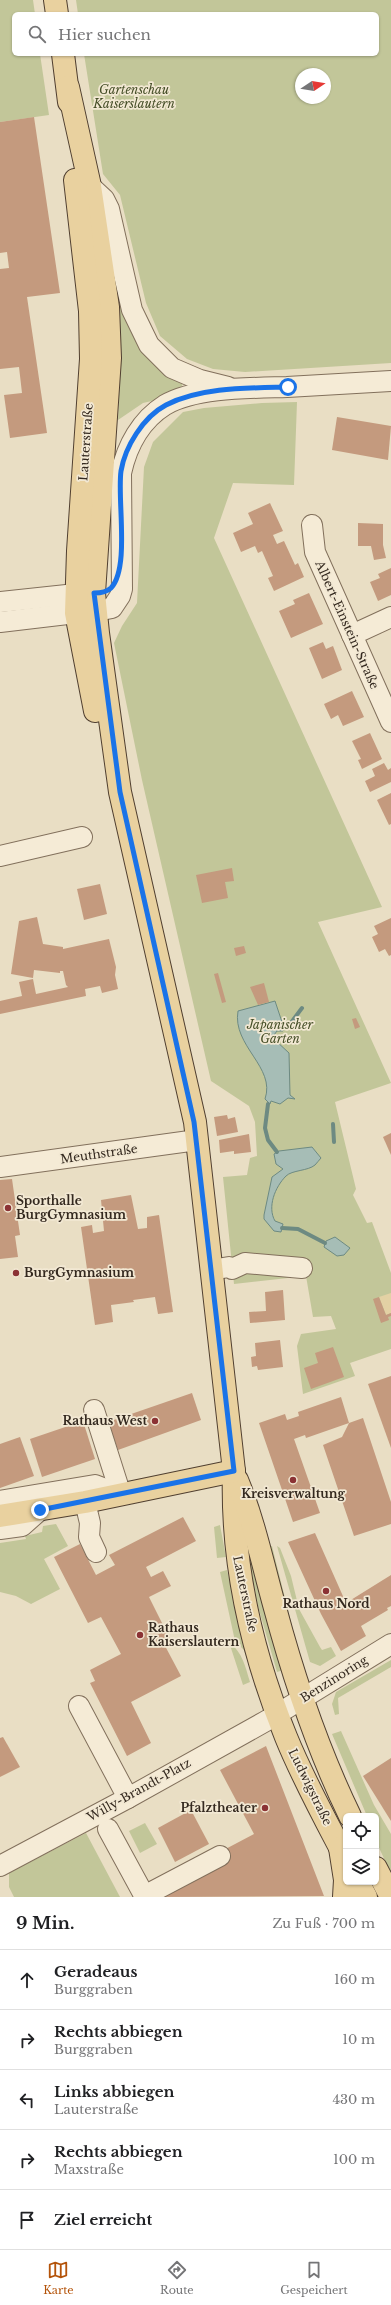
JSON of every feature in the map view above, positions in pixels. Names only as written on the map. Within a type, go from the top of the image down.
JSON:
[{"type":"main road","points":[[55,0],[57,12]]},
{"type":"main road","name":"Lauterstraße","points":[[63,56],[68,87],[90,311],[91,358],[86,603],[120,792],[183,1068],[197,1140],[234,1471],[232,1503],[237,1557],[255,1640],[278,1714]]},
{"type":"main road","name":"Lauterstraße","points":[[68,87],[90,186],[108,307],[110,358],[86,603]]},
{"type":"main road","points":[[0,1516],[85,1502],[234,1471]]},
{"type":"main road","name":"Lauterstraße","points":[[234,1471],[248,1507],[275,1610],[303,1699]]},
{"type":"main road","name":"Ludwigstraße","points":[[303,1699],[318,1740],[349,1813]]},
{"type":"main road","name":"Ludwigstraße","points":[[278,1714],[306,1781],[343,1853]]},
{"type":"main road","points":[[379,1874],[391,1897]]},
{"type":"main road","name":"Ludwigstraße","points":[[344,1897],[345,1885]]},
{"type":"main road","points":[[360,1885],[366,1897]]},
{"type":"street","points":[[90,186],[104,199],[109,209],[132,310],[149,345],[172,368],[200,380],[230,388]]},
{"type":"street","points":[[0,602],[86,603],[112,608],[120,596],[121,472],[125,455],[135,436],[148,420],[165,405],[188,397],[230,388],[391,380]]},
{"type":"street","name":"Albert-Einstein-Straße","points":[[312,525],[315,552],[391,722]]},
{"type":"street","points":[[0,622],[86,603]]},
{"type":"street","points":[[352,635],[391,617]]},
{"type":"street","points":[[0,856],[82,837]]},
{"type":"street","name":"Meuthstraße","points":[[0,1167],[197,1140]]},
{"type":"street","points":[[211,1270],[229,1267],[232,1269],[245,1263],[302,1268]]},
{"type":"street","points":[[94,1410],[121,1495]]},
{"type":"street","points":[[0,1501],[95,1485],[121,1495]]},
{"type":"street","points":[[85,1502],[90,1522],[88,1537],[96,1552]]},
{"type":"street","points":[[0,1529],[22,1526],[40,1510]]},
{"type":"street","name":"Benzinoring","points":[[278,1714],[303,1699],[329,1680],[391,1644]]},
{"type":"street","points":[[79,1706],[128,1798]]},
{"type":"street","name":"Willy-Brandt-Platz","points":[[0,1866],[128,1798],[278,1714]]},
{"type":"street","points":[[108,1829],[145,1896],[220,1856]]},
{"type":"green space","points":[[0,0],[33,0],[35,12],[12,12],[12,56],[40,56],[49,115],[0,122]]},
{"type":"green space","name":"Gartenschau Kaiserslautern","points":[[76,0],[391,0],[391,363],[245,372],[213,369],[187,359],[160,336],[146,303],[120,195],[103,174],[84,56],[379,56],[379,12],[78,12]]},
{"type":"green space","points":[[116,278],[183,383],[178,395],[143,403],[118,420],[121,347]]},
{"type":"green space","name":"Japanischer Garten","points":[[297,402],[294,485],[233,483],[214,538],[382,907],[318,922],[391,1083],[335,1102],[356,1189],[353,1195],[367,1223],[372,1222],[391,1273],[391,1349],[350,1363],[355,1376],[303,1394],[297,1346],[301,1334],[336,1329],[331,1316],[313,1317],[306,1276],[234,1284],[223,1177],[247,1175],[250,1158],[257,1156],[255,1122],[249,1106],[211,1081],[142,780],[114,643],[122,626],[137,603],[144,467],[153,442],[183,412],[204,408],[262,403]]},
{"type":"green space","points":[[241,1505],[287,1669],[277,1672],[240,1544]]},
{"type":"green space","points":[[56,1524],[68,1546],[44,1559],[60,1589],[31,1604],[16,1596],[0,1592],[0,1543],[26,1539],[25,1536],[42,1532],[43,1526]]},
{"type":"green space","points":[[220,1525],[226,1557],[217,1558],[214,1527]]},
{"type":"green space","points":[[272,1546],[295,1638],[292,1640],[268,1547]]},
{"type":"green space","points":[[277,1546],[280,1548],[291,1576],[299,1609],[322,1650],[331,1647],[336,1656],[320,1666],[310,1662]]},
{"type":"green space","points":[[227,1570],[241,1626],[261,1679],[254,1681],[244,1650],[235,1641],[220,1572]]},
{"type":"green space","points":[[229,1642],[234,1646],[245,1665],[250,1682],[243,1685]]},
{"type":"green space","points":[[391,1660],[391,1667],[338,1698],[339,1714],[335,1715],[332,1704],[336,1692]]},
{"type":"green space","points":[[341,1731],[379,1813],[366,1813],[332,1734]]},
{"type":"green space","points":[[379,1814],[391,1834],[391,1874],[379,1848]]},
{"type":"green space","points":[[145,1823],[157,1844],[140,1853],[129,1831]]},
{"type":"green space","points":[[86,1833],[120,1897],[14,1897],[9,1887],[9,1873]]},
{"type":"sand","points":[[391,1293],[391,1313],[386,1315],[379,1297]]},
{"type":"water","points":[[275,1001],[283,1025],[283,1031],[277,1031],[274,1035],[275,1040],[289,1053],[290,1095],[295,1099],[288,1098],[280,1104],[271,1101],[270,1104],[265,1099],[267,1087],[265,1077],[241,1035],[238,1024],[238,1011]]},
{"type":"water","points":[[312,1147],[321,1158],[312,1167],[286,1176],[273,1197],[272,1210],[275,1221],[283,1224],[281,1232],[274,1231],[264,1219],[264,1215],[272,1177],[283,1169],[276,1164],[274,1154],[279,1151]]},
{"type":"water","points":[[335,1237],[350,1248],[344,1255],[337,1256],[324,1247],[326,1241]]},
{"type":"building","points":[[34,117],[60,293],[27,297],[47,433],[10,438],[4,395],[22,393],[19,367],[0,369],[0,269],[9,268],[7,252],[0,253],[0,122]]},
{"type":"building","points":[[337,417],[391,426],[388,460],[332,450]]},
{"type":"building","points":[[270,503],[283,531],[273,535],[277,544],[284,541],[295,565],[298,563],[304,577],[274,591],[268,578],[273,576],[262,551],[258,553],[255,546],[241,552],[233,533],[253,524],[248,513]]},
{"type":"building","points":[[358,523],[383,524],[383,545],[386,558],[374,560],[371,546],[358,546]]},
{"type":"building","points":[[391,568],[391,595],[378,601],[370,582],[380,578],[378,574]]},
{"type":"building","points":[[309,593],[323,624],[291,638],[279,611],[295,604],[293,600]]},
{"type":"building","points":[[323,642],[326,649],[333,646],[342,670],[322,679],[309,648]]},
{"type":"building","points":[[352,691],[364,717],[343,726],[338,715],[331,719],[324,704]]},
{"type":"building","points":[[370,733],[382,759],[362,769],[358,760],[361,759],[352,741]]},
{"type":"building","points":[[384,763],[388,770],[391,768],[391,782],[370,792],[365,781],[375,776],[372,769]]},
{"type":"building","points":[[391,793],[391,824],[389,825],[377,800]]},
{"type":"building","points":[[232,868],[234,881],[225,882],[228,898],[202,903],[196,875]]},
{"type":"building","points":[[100,884],[107,914],[84,920],[77,889]]},
{"type":"building","points":[[37,917],[43,944],[63,947],[63,949],[109,939],[116,967],[115,975],[118,989],[102,993],[100,986],[85,989],[86,996],[0,1014],[0,1001],[22,996],[19,982],[33,979],[36,994],[68,987],[66,985],[63,971],[60,971],[60,973],[34,970],[33,978],[11,974],[19,921]]},
{"type":"building","points":[[391,918],[391,955],[389,956],[385,949],[379,952],[372,937],[378,934],[374,926]]},
{"type":"building","points":[[244,946],[246,953],[236,956],[234,948]]},
{"type":"building","points":[[218,973],[226,1002],[222,1003],[214,974]]},
{"type":"building","points":[[264,983],[269,1002],[258,1005],[250,987]]},
{"type":"building","points":[[356,1018],[360,1027],[355,1029],[352,1019]]},
{"type":"building","points":[[227,1115],[228,1119],[235,1117],[238,1132],[217,1136],[214,1117]]},
{"type":"building","points":[[391,1133],[391,1155],[383,1137]]},
{"type":"building","points":[[249,1134],[251,1152],[234,1154],[234,1151],[220,1153],[219,1140]]},
{"type":"building","name":"Sporthalle BurgGymnasium","points":[[12,1179],[20,1235],[15,1236],[18,1257],[0,1259],[0,1180]]},
{"type":"building","points":[[131,1195],[138,1229],[147,1228],[147,1217],[159,1215],[173,1312],[158,1314],[155,1297],[133,1300],[134,1302],[111,1305],[113,1322],[95,1325],[81,1227],[92,1225],[93,1233],[104,1231],[101,1200]]},
{"type":"building","points":[[283,1290],[285,1320],[250,1323],[249,1312],[266,1311],[265,1292]]},
{"type":"building","points":[[379,1297],[386,1315],[391,1313],[391,1316],[388,1317],[389,1320],[381,1323],[373,1299]]},
{"type":"building","points":[[280,1340],[283,1367],[258,1370],[257,1366],[252,1367],[251,1357],[256,1356],[255,1343]]},
{"type":"building","points":[[333,1347],[344,1377],[311,1389],[304,1368],[318,1363],[315,1353]]},
{"type":"building","points":[[391,1376],[391,1448],[368,1384]]},
{"type":"building","name":"Rathaus West","points":[[192,1393],[201,1420],[118,1450],[108,1422]]},
{"type":"building","name":"Kreisverwaltung","points":[[341,1397],[349,1423],[306,1438],[305,1435],[294,1439],[320,1513],[293,1522],[259,1423],[285,1414],[287,1420],[299,1416],[298,1412]]},
{"type":"building","points":[[363,1418],[391,1502],[391,1524],[354,1536],[323,1445],[342,1437],[349,1423]]},
{"type":"building","points":[[83,1421],[95,1459],[42,1477],[30,1439]]},
{"type":"building","points":[[20,1437],[34,1476],[0,1488],[0,1444]]},
{"type":"building","name":"Rathaus Kaiserslautern","points":[[183,1517],[196,1541],[146,1567],[151,1577],[163,1571],[171,1586],[149,1597],[171,1641],[164,1644],[181,1676],[131,1702],[151,1743],[127,1756],[90,1683],[95,1681],[90,1670],[121,1654],[101,1617],[88,1623],[54,1557],[80,1544],[96,1575],[115,1565],[109,1555]]},
{"type":"building","name":"Rathaus Nord","points":[[315,1533],[346,1603],[391,1575],[391,1606],[387,1608],[388,1610],[361,1626],[366,1636],[341,1651],[321,1614],[288,1542]]},
{"type":"building","points":[[3,1737],[20,1767],[0,1777],[0,1738]]},
{"type":"building","name":"Pfalztheater","points":[[266,1746],[324,1896],[158,1897],[218,1853],[254,1834],[220,1770]]},
{"type":"building","points":[[391,1758],[391,1821],[363,1776]]},
{"type":"building","points":[[191,1810],[209,1844],[175,1862],[158,1828]]},
{"type":"waterway","points":[[287,1028],[302,1008]]},
{"type":"waterway","points":[[268,1104],[265,1128],[268,1140],[277,1152]]},
{"type":"waterway","points":[[333,1124],[334,1142]]},
{"type":"waterway","points":[[282,1228],[298,1229],[325,1243]]},
{"type":"place","name":"Sporthalle BurgGymnasium","points":[[8,1208]]},
{"type":"place","name":"BurgGymnasium","points":[[16,1273]]},
{"type":"place","name":"Rathaus West","points":[[155,1421]]},
{"type":"place","name":"Kreisverwaltung","points":[[293,1480]]},
{"type":"place","name":"Rathaus Nord","points":[[326,1591]]},
{"type":"place","name":"Rathaus Kaiserslautern","points":[[140,1635]]},
{"type":"place","name":"Pfalztheater","points":[[265,1808]]},
{"type":"route","points":[[40,1510],[121,1495],[234,1471],[197,1140],[183,1068],[120,792],[99,644],[94,593],[104,592],[110,589],[114,584],[121,561],[121,472],[125,455],[135,436],[148,420],[165,405],[188,397],[230,388],[288,387]]}]
